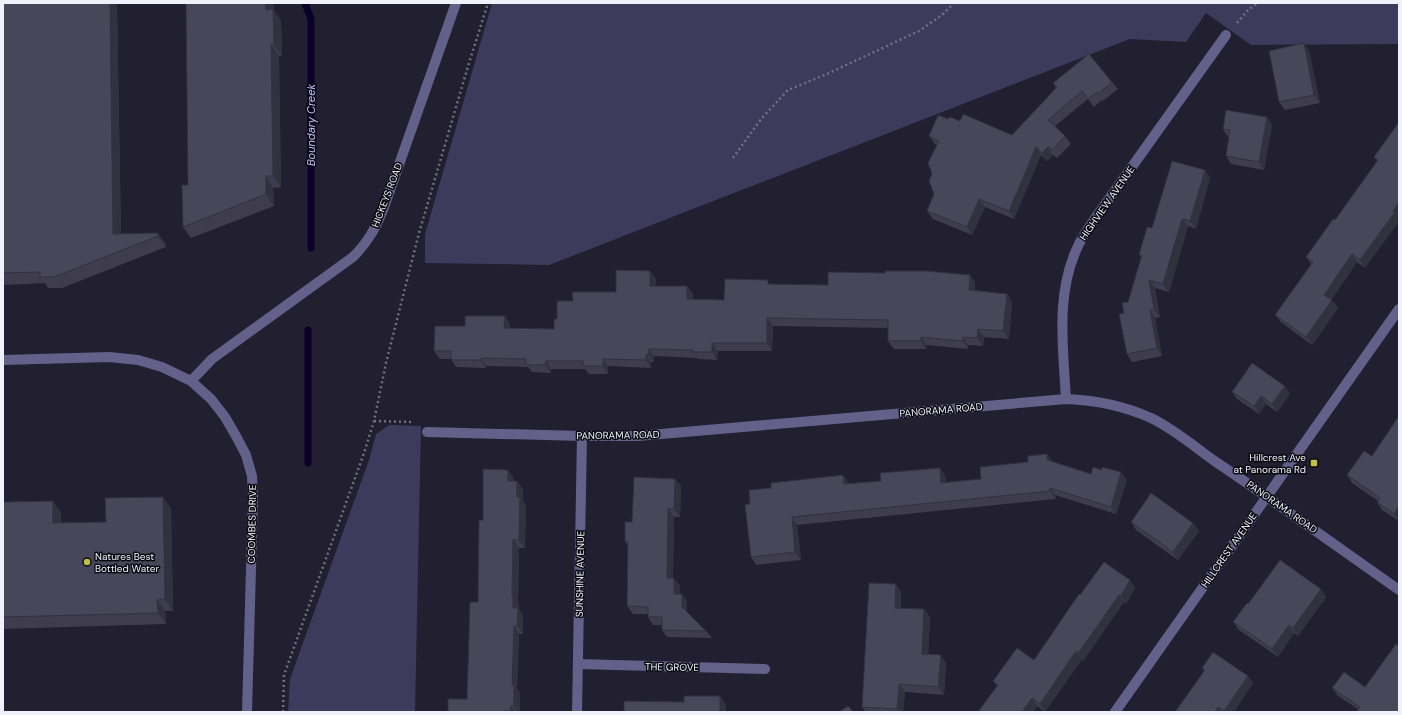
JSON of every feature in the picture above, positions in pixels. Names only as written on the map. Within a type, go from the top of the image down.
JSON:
[{"type":"street","name":"HICKEYS ROAD","points":[[192,380],[212,359],[353,257],[368,239],[383,210],[456,3]]},
{"type":"street","name":"HIGHVIEW AVENUE","points":[[1066,399],[1062,329],[1063,301],[1066,278],[1079,242],[1226,35]]},
{"type":"street","name":"HILLCREST AVENUE","points":[[1115,712],[1399,310]]},
{"type":"street","name":"COOMBES DRIVE","points":[[3,360],[109,357],[138,360],[162,367],[192,380],[211,399],[225,417],[246,455],[252,476],[253,497],[247,712]]},
{"type":"street","name":"PANORAMA ROAD","points":[[427,432],[638,436],[1066,399],[1111,404],[1152,418],[1172,429],[1217,463],[1267,496],[1399,590]]},
{"type":"street","name":"SUNSHINE AVENUE","points":[[577,712],[582,436]]},
{"type":"street","name":"THE GROVE","points":[[578,664],[765,669]]},
{"type":"path","points":[[284,712],[284,675],[374,421],[386,363],[419,233],[488,3]]},
{"type":"path","points":[[732,158],[761,119],[788,90],[827,74],[919,31],[942,15],[954,3]]},
{"type":"path","points":[[1226,35],[1248,10],[1258,3]]},
{"type":"path","points":[[374,421],[422,423],[427,432]]},
{"type":"shaded area","points":[[492,3],[1399,3],[1399,44],[1251,45],[1206,13],[1186,42],[1130,39],[549,265],[425,263],[425,234]]},
{"type":"shaded area","points":[[389,425],[421,426],[415,712],[288,712],[290,679],[369,460],[376,434]]},
{"type":"building","points":[[3,3],[110,3],[113,234],[158,233],[158,236],[54,277],[40,277],[40,272],[3,273]]},
{"type":"building","points":[[186,3],[266,3],[266,10],[273,9],[274,45],[271,44],[273,176],[266,176],[266,194],[183,227],[182,185],[188,185]]},
{"type":"building","points":[[1304,43],[1314,95],[1279,102],[1269,51]]},
{"type":"building","points":[[1089,54],[1112,82],[1098,94],[1097,92],[1088,99],[1082,91],[1048,120],[1065,136],[1052,150],[1048,147],[1042,153],[1036,147],[1009,211],[979,199],[967,227],[927,211],[934,194],[929,181],[932,174],[928,163],[939,141],[929,136],[938,115],[948,119],[950,117],[960,121],[963,114],[1012,135],[1057,87],[1053,83]]},
{"type":"building","points":[[1226,110],[1267,117],[1259,162],[1226,156],[1230,130],[1223,129]]},
{"type":"building","points":[[1399,122],[1399,202],[1393,211],[1395,212],[1360,260],[1352,254],[1324,295],[1332,300],[1306,337],[1275,315],[1313,262],[1306,257],[1333,219],[1335,220],[1378,160],[1374,157]]},
{"type":"building","points":[[1172,161],[1205,170],[1190,221],[1182,219],[1163,284],[1149,280],[1154,309],[1150,310],[1157,348],[1127,354],[1119,314],[1124,313],[1122,303],[1128,302],[1142,255],[1139,255],[1147,227],[1152,228]]},
{"type":"building","points":[[616,270],[650,271],[650,286],[687,286],[687,299],[724,300],[725,279],[768,280],[768,284],[828,285],[828,272],[885,273],[885,271],[927,271],[970,275],[969,290],[1007,294],[1003,331],[978,329],[977,338],[963,337],[963,341],[921,337],[921,341],[888,341],[888,320],[767,318],[767,343],[712,343],[712,352],[649,349],[648,355],[646,354],[646,360],[603,359],[603,366],[583,366],[583,361],[546,361],[545,365],[526,365],[526,359],[481,358],[481,360],[451,360],[451,351],[434,351],[435,326],[465,326],[465,316],[505,316],[504,328],[554,329],[554,319],[557,319],[557,301],[573,301],[572,292],[616,292]]},
{"type":"building","points":[[1252,363],[1285,386],[1272,404],[1261,396],[1254,406],[1232,392]]},
{"type":"building","points":[[1399,416],[1399,506],[1394,514],[1377,502],[1380,498],[1347,475],[1364,451],[1372,456]]},
{"type":"building","points":[[1047,454],[1047,460],[1091,474],[1093,467],[1102,470],[1102,467],[1121,472],[1111,507],[1050,488],[1050,491],[792,517],[795,552],[751,557],[745,505],[750,504],[749,490],[771,488],[771,483],[843,475],[844,484],[881,481],[880,473],[940,468],[941,483],[981,479],[980,467],[1028,462],[1028,456]]},
{"type":"building","points":[[483,469],[508,470],[508,481],[517,481],[517,497],[520,497],[519,540],[513,540],[512,597],[513,608],[518,608],[517,626],[514,626],[512,685],[514,685],[514,706],[511,706],[510,711],[504,712],[448,712],[448,699],[467,699],[470,602],[478,602],[479,520],[483,520]]},
{"type":"building","points":[[634,477],[675,479],[674,509],[668,509],[667,578],[674,578],[674,594],[682,594],[682,607],[706,631],[662,630],[662,617],[648,617],[648,607],[627,606],[628,542],[625,541],[625,522],[632,522]]},
{"type":"building","points":[[1151,493],[1193,523],[1173,552],[1131,522]]},
{"type":"building","name":"Natures Best Bottled Water","points":[[163,497],[165,599],[157,600],[158,613],[3,617],[3,502],[53,501],[53,523],[106,522],[105,498]]},
{"type":"building","points":[[1280,560],[1321,589],[1293,628],[1289,625],[1272,649],[1233,622]]},
{"type":"building","points":[[1104,562],[1130,580],[1121,596],[1119,595],[1078,653],[1076,651],[1040,704],[1032,698],[1022,712],[978,712],[998,685],[993,681],[1017,648],[1034,660],[1079,594],[1080,595]]},
{"type":"building","points":[[869,583],[896,584],[895,608],[924,609],[922,654],[941,655],[938,687],[899,684],[897,709],[862,707]]},
{"type":"building","points":[[1396,644],[1399,646],[1399,712],[1356,712],[1360,707],[1332,688],[1344,672],[1365,687]]},
{"type":"building","points":[[1213,652],[1248,676],[1224,711],[1218,707],[1215,712],[1175,712],[1205,670],[1202,668]]},
{"type":"building","points":[[684,696],[720,696],[720,712],[624,712],[624,701],[684,702]]},
{"type":"building","points":[[848,706],[853,712],[839,712]]},
{"type":"waterway","name":"Boundary Creek","points":[[305,3],[311,19],[311,248]]},
{"type":"waterway","name":"Boundary Creek","points":[[308,330],[308,463]]},
{"type":"place","name":"Hillcrest Ave at Panorama Rd","points":[[1314,463]]},
{"type":"place","name":"Natures Best Bottled Water","points":[[87,562]]}]
